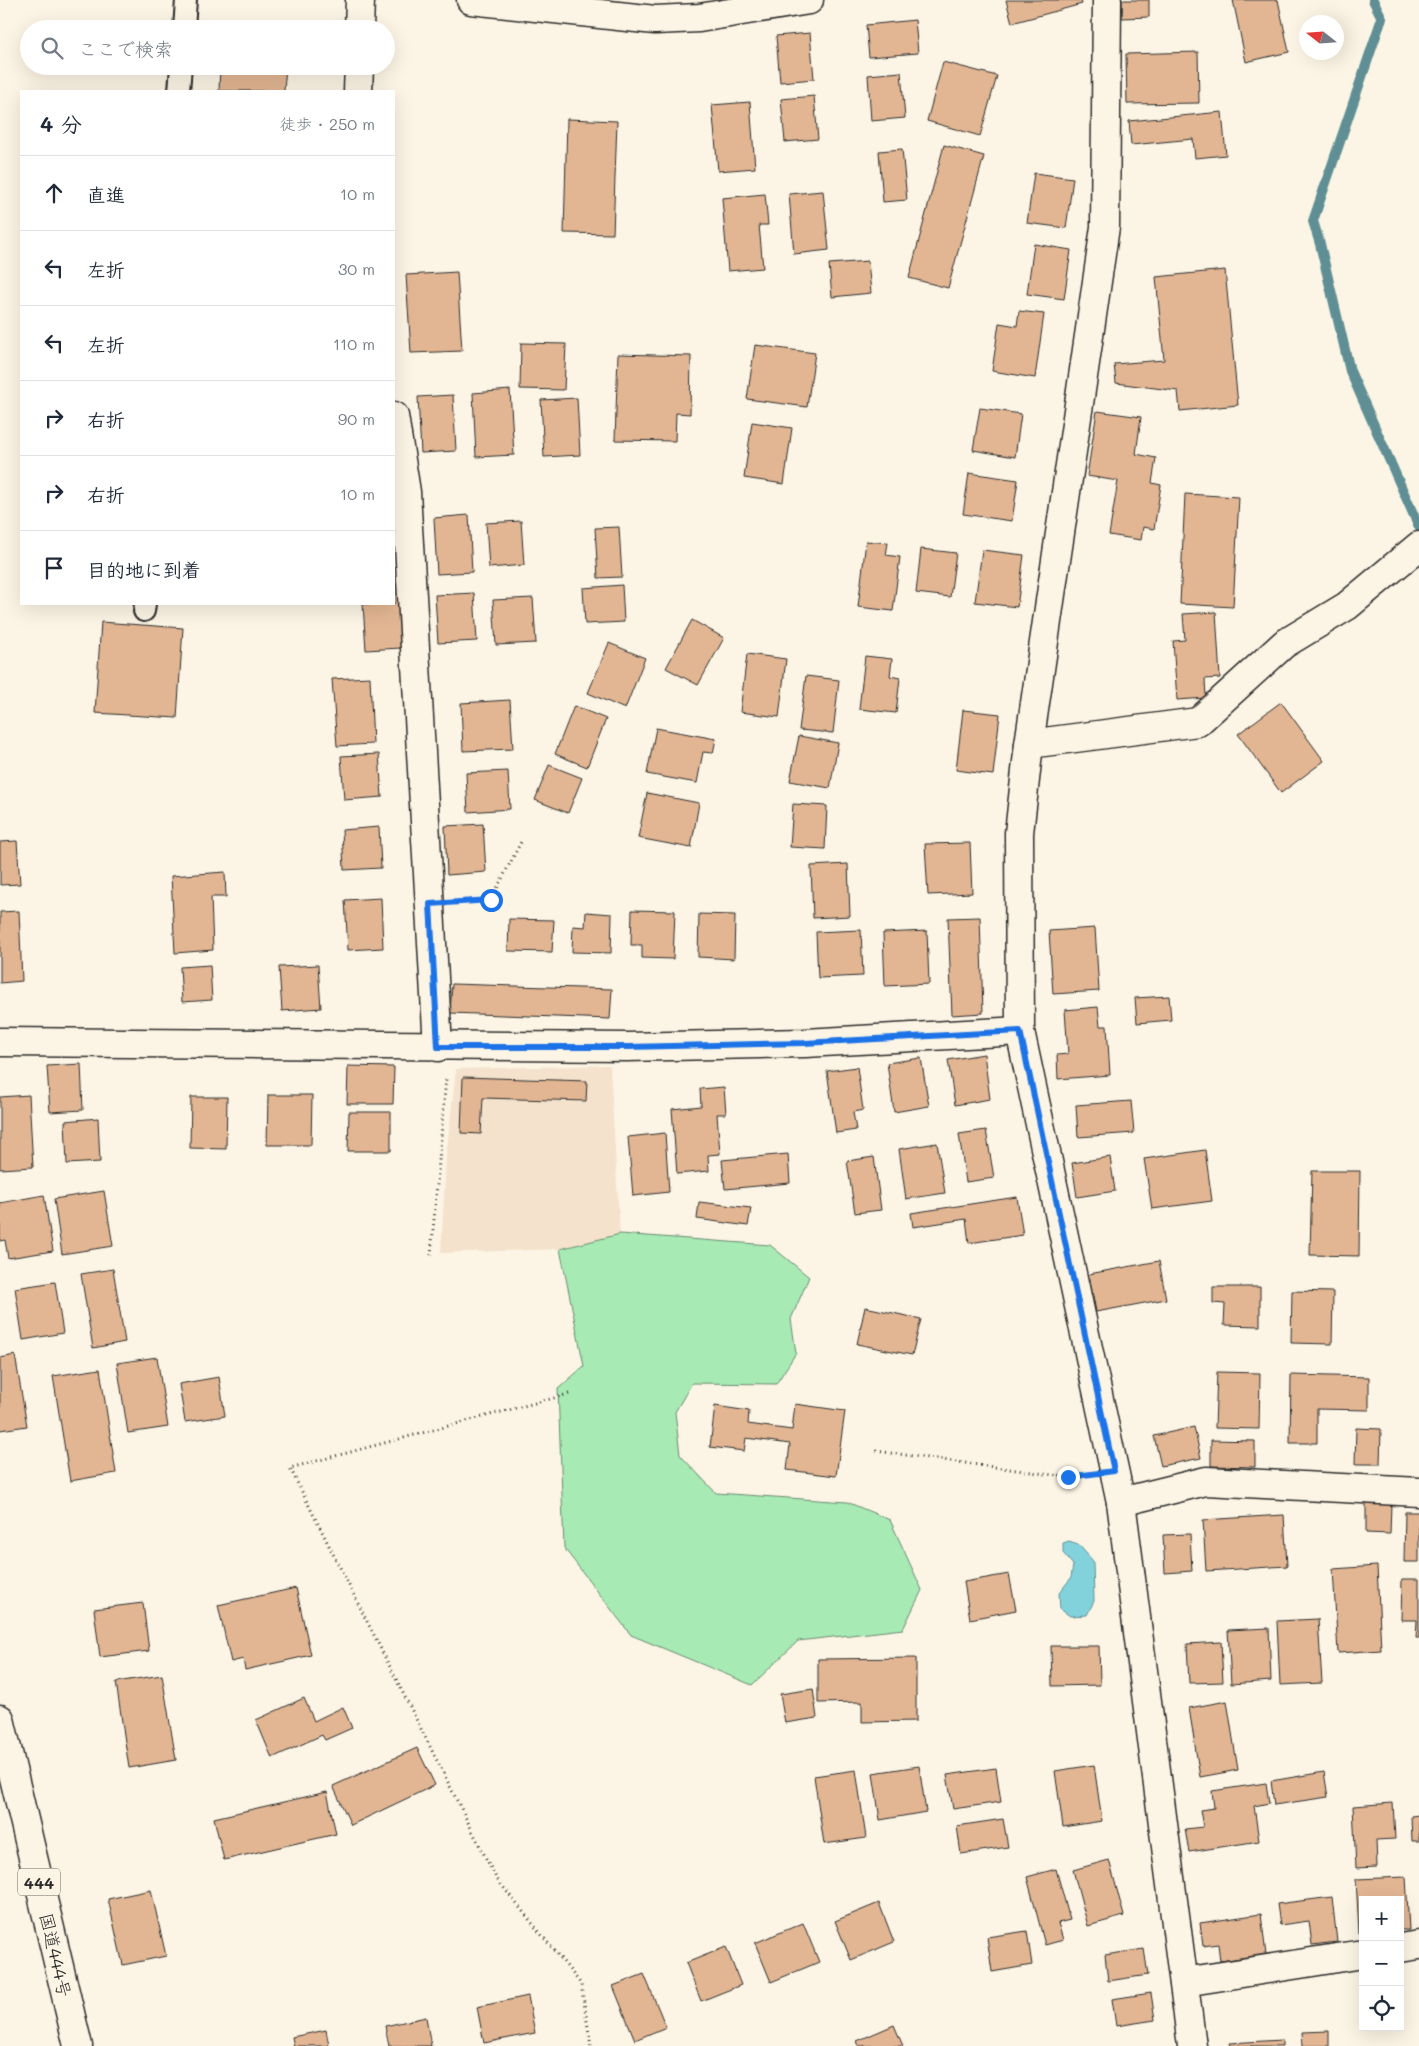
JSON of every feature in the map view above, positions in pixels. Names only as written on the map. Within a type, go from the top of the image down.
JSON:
[{"type":"main road","points":[[359,20],[360,0]]},
{"type":"main road","points":[[471,0],[655,20],[699,18],[809,0]]},
{"type":"main road","points":[[1107,0],[1105,227],[1028,744],[1020,833],[1020,1031],[1121,1502],[1192,2046]]},
{"type":"main road","points":[[358,75],[358,90]]},
{"type":"main road","points":[[395,422],[406,492],[438,1047]]},
{"type":"main road","points":[[1028,744],[1198,722],[1284,644],[1347,606],[1418,546]]},
{"type":"main road","points":[[0,1042],[438,1047],[627,1047],[804,1043],[1020,1031]]},
{"type":"main road","points":[[1121,1502],[1206,1481],[1419,1492]]},
{"type":"main road","name":"国道444号","points":[[0,1719],[78,2046]]},
{"type":"main road","points":[[1404,1947],[1419,1945]]},
{"type":"main road","points":[[1184,1982],[1359,1955]]},
{"type":"lane","points":[[185,20],[186,0]]},
{"type":"lane","points":[[179,90],[180,75]]},
{"type":"path","points":[[430,904],[491,900],[522,840]]},
{"type":"path","points":[[431,1256],[447,1064],[438,1047]]},
{"type":"path","points":[[569,1394],[290,1468],[496,1878],[581,1984],[591,2046]]},
{"type":"path","points":[[876,1451],[1068,1477],[1114,1471]]},
{"type":"shaded area","points":[[610,1065],[620,1234],[560,1249],[441,1253],[446,1157],[456,1069]]},
{"type":"green space","points":[[620,1234],[770,1245],[809,1277],[791,1319],[796,1353],[776,1384],[692,1383],[675,1412],[680,1455],[716,1493],[847,1502],[890,1520],[922,1590],[903,1629],[798,1641],[752,1685],[631,1635],[564,1548],[558,1389],[584,1366],[560,1249]]},
{"type":"water","points":[[1069,1541],[1078,1544],[1093,1561],[1094,1601],[1087,1615],[1070,1616],[1060,1609],[1059,1593],[1071,1578],[1073,1565],[1063,1553],[1063,1543]]},
{"type":"building","points":[[1006,0],[1081,0],[1082,4],[1012,23]]},
{"type":"building","points":[[1122,0],[1149,0],[1149,17],[1122,18]]},
{"type":"building","points":[[1233,0],[1278,0],[1289,52],[1246,62]]},
{"type":"building","points":[[915,20],[918,53],[869,57],[866,25]]},
{"type":"building","points":[[810,33],[814,79],[780,82],[776,36]]},
{"type":"building","points":[[1198,52],[1199,103],[1127,104],[1126,54]]},
{"type":"building","points":[[943,62],[997,76],[980,136],[927,121]]},
{"type":"building","points":[[901,72],[905,118],[871,121],[868,75]]},
{"type":"building","points":[[220,75],[285,75],[284,90],[219,90]]},
{"type":"building","points":[[814,96],[818,139],[785,142],[781,99]]},
{"type":"building","points":[[750,102],[755,168],[718,171],[712,105]]},
{"type":"building","points":[[1222,112],[1226,155],[1195,158],[1193,139],[1131,145],[1129,121]]},
{"type":"building","points":[[567,119],[617,121],[613,234],[564,233]]},
{"type":"building","points":[[944,145],[984,156],[948,288],[909,278]]},
{"type":"building","points":[[902,149],[907,200],[883,202],[879,151]]},
{"type":"building","points":[[1034,173],[1073,178],[1066,228],[1027,223]]},
{"type":"building","points":[[823,191],[829,250],[794,254],[789,194]]},
{"type":"building","points":[[765,194],[768,225],[759,225],[763,268],[728,271],[722,198]]},
{"type":"building","points":[[1034,244],[1071,250],[1064,299],[1027,294]]},
{"type":"building","points":[[868,261],[871,293],[832,297],[829,264]]},
{"type":"building","points":[[1225,270],[1238,405],[1180,411],[1178,391],[1116,383],[1114,364],[1164,360],[1156,277]]},
{"type":"building","points":[[457,272],[462,351],[411,353],[406,275]]},
{"type":"building","points":[[1019,311],[1044,314],[1035,378],[992,371],[999,323],[1017,326]]},
{"type":"building","points":[[521,343],[566,344],[564,390],[520,389]]},
{"type":"building","points":[[755,345],[815,353],[807,407],[747,399]]},
{"type":"building","points":[[618,354],[691,356],[690,414],[676,413],[675,441],[615,440]]},
{"type":"building","points":[[510,390],[514,455],[476,457],[473,393]]},
{"type":"building","points":[[453,395],[456,451],[421,453],[418,397]]},
{"type":"building","points":[[577,398],[580,455],[544,457],[541,400]]},
{"type":"building","points":[[980,408],[1021,414],[1015,457],[973,450]]},
{"type":"building","points":[[1097,411],[1141,417],[1136,454],[1156,458],[1152,483],[1161,485],[1154,529],[1143,527],[1141,540],[1109,535],[1118,481],[1087,476]]},
{"type":"building","points":[[752,422],[792,428],[784,484],[744,478]]},
{"type":"building","points":[[969,473],[1018,480],[1012,521],[963,514]]},
{"type":"building","points":[[1185,494],[1239,497],[1233,607],[1180,604]]},
{"type":"building","points":[[469,515],[472,572],[437,574],[434,518]]},
{"type":"building","points":[[521,521],[524,565],[489,568],[486,523]]},
{"type":"building","points":[[619,527],[622,577],[598,578],[595,528]]},
{"type":"building","points":[[866,541],[888,543],[886,555],[900,557],[893,611],[858,607]]},
{"type":"building","points":[[921,549],[956,553],[950,597],[916,593]]},
{"type":"building","points":[[982,550],[1024,555],[1017,607],[975,602]]},
{"type":"building","points":[[397,585],[401,648],[366,650],[363,605],[395,605],[395,586]]},
{"type":"building","points":[[622,585],[624,622],[585,624],[583,588]]},
{"type":"building","points":[[474,593],[477,641],[438,643],[435,595]]},
{"type":"building","points":[[533,598],[536,643],[496,645],[493,600]]},
{"type":"building","points":[[1216,612],[1220,678],[1205,679],[1206,698],[1177,700],[1173,641],[1185,640],[1183,614]]},
{"type":"building","points":[[692,620],[724,638],[698,685],[666,668]]},
{"type":"building","points":[[101,622],[183,628],[177,718],[95,713]]},
{"type":"building","points":[[609,643],[645,658],[625,709],[588,693]]},
{"type":"building","points":[[747,654],[786,659],[779,717],[740,712]]},
{"type":"building","points":[[865,656],[892,659],[890,676],[900,678],[896,713],[859,709]]},
{"type":"building","points":[[806,676],[839,680],[833,733],[799,730]]},
{"type":"building","points":[[370,677],[373,744],[337,746],[332,679]]},
{"type":"building","points":[[510,700],[513,749],[463,751],[461,703]]},
{"type":"building","points":[[1281,702],[1324,761],[1281,793],[1238,734]]},
{"type":"building","points":[[574,706],[606,719],[587,767],[555,754]]},
{"type":"building","points":[[963,710],[1000,714],[993,775],[956,770]]},
{"type":"building","points":[[656,728],[716,739],[713,753],[703,752],[697,783],[647,774]]},
{"type":"building","points":[[799,736],[838,743],[830,788],[790,781]]},
{"type":"building","points":[[379,754],[382,797],[344,800],[341,756]]},
{"type":"building","points":[[549,765],[582,778],[568,813],[535,800]]},
{"type":"building","points":[[508,771],[510,809],[468,812],[466,773]]},
{"type":"building","points":[[647,793],[699,803],[691,848],[638,838]]},
{"type":"building","points":[[793,804],[827,806],[825,849],[790,847]]},
{"type":"building","points":[[483,824],[486,872],[447,875],[445,826]]},
{"type":"building","points":[[379,827],[381,868],[344,870],[342,830]]},
{"type":"building","points":[[17,841],[20,884],[0,885],[0,842]]},
{"type":"building","points":[[970,843],[972,893],[928,895],[925,844]]},
{"type":"building","points":[[848,864],[850,916],[813,918],[811,866]]},
{"type":"building","points":[[225,872],[226,897],[211,897],[213,950],[175,953],[171,876]]},
{"type":"building","points":[[381,898],[383,948],[348,950],[345,900]]},
{"type":"building","points":[[632,910],[675,911],[673,959],[642,958],[642,945],[631,945]]},
{"type":"building","points":[[19,911],[22,981],[0,983],[0,912]]},
{"type":"building","points":[[586,912],[612,914],[611,953],[572,952],[573,926],[585,927]]},
{"type":"building","points":[[699,914],[735,915],[734,959],[698,957]]},
{"type":"building","points":[[980,917],[983,1013],[952,1015],[948,918]]},
{"type":"building","points":[[509,919],[554,920],[552,952],[508,951]]},
{"type":"building","points":[[1095,928],[1099,991],[1053,994],[1049,931]]},
{"type":"building","points":[[861,930],[863,976],[818,978],[816,932]]},
{"type":"building","points":[[927,931],[929,984],[885,986],[883,933]]},
{"type":"building","points":[[210,965],[212,1000],[182,1002],[180,967]]},
{"type":"building","points":[[318,965],[321,1008],[282,1011],[279,967]]},
{"type":"building","points":[[452,984],[612,989],[610,1019],[450,1013]]},
{"type":"building","points":[[1169,996],[1171,1020],[1137,1023],[1135,998]]},
{"type":"building","points":[[1098,1007],[1100,1026],[1107,1026],[1110,1075],[1058,1079],[1057,1055],[1068,1054],[1065,1010]]},
{"type":"building","points":[[984,1054],[990,1099],[955,1105],[948,1060]]},
{"type":"building","points":[[921,1058],[929,1106],[894,1112],[887,1063]]},
{"type":"building","points":[[81,1064],[83,1110],[50,1112],[47,1066]]},
{"type":"building","points":[[348,1066],[394,1067],[393,1104],[347,1104]]},
{"type":"building","points":[[857,1067],[863,1110],[853,1112],[856,1130],[836,1133],[827,1071]]},
{"type":"building","points":[[463,1077],[587,1081],[586,1101],[483,1098],[481,1134],[461,1133]]},
{"type":"building","points":[[724,1087],[726,1114],[717,1114],[720,1154],[708,1155],[709,1171],[677,1174],[672,1109],[701,1106],[700,1089]]},
{"type":"building","points":[[29,1095],[33,1167],[0,1169],[0,1097]]},
{"type":"building","points":[[268,1095],[312,1095],[311,1145],[267,1145]]},
{"type":"building","points":[[191,1097],[227,1097],[226,1149],[190,1148]]},
{"type":"building","points":[[1131,1101],[1134,1133],[1078,1137],[1076,1105]]},
{"type":"building","points":[[349,1112],[391,1112],[391,1151],[348,1151]]},
{"type":"building","points":[[98,1118],[100,1162],[67,1164],[65,1121]]},
{"type":"building","points":[[986,1130],[994,1178],[966,1182],[959,1134]]},
{"type":"building","points":[[665,1133],[669,1192],[633,1196],[628,1137]]},
{"type":"building","points":[[937,1143],[945,1193],[906,1199],[899,1149]]},
{"type":"building","points":[[1205,1150],[1212,1201],[1152,1209],[1144,1159]]},
{"type":"building","points":[[788,1154],[790,1183],[725,1189],[722,1160]]},
{"type":"building","points":[[874,1157],[881,1210],[855,1213],[847,1161]]},
{"type":"building","points":[[1110,1157],[1115,1191],[1077,1197],[1072,1163]]},
{"type":"building","points":[[1312,1171],[1360,1171],[1359,1256],[1310,1255]]},
{"type":"building","points":[[104,1191],[113,1246],[62,1254],[54,1199]]},
{"type":"building","points":[[44,1195],[53,1251],[8,1258],[5,1240],[0,1241],[0,1203]]},
{"type":"building","points":[[1017,1197],[1023,1235],[969,1243],[966,1219],[913,1227],[911,1213]]},
{"type":"building","points":[[699,1202],[751,1208],[748,1226],[697,1219]]},
{"type":"building","points":[[1159,1261],[1166,1299],[1096,1312],[1089,1274]]},
{"type":"building","points":[[113,1269],[125,1342],[93,1348],[81,1274]]},
{"type":"building","points":[[55,1282],[63,1333],[23,1340],[15,1288]]},
{"type":"building","points":[[1213,1287],[1260,1287],[1260,1326],[1224,1325],[1225,1304],[1213,1303]]},
{"type":"building","points":[[1292,1291],[1333,1292],[1332,1344],[1291,1343]]},
{"type":"building","points":[[865,1307],[921,1319],[912,1355],[857,1344]]},
{"type":"building","points":[[15,1355],[27,1426],[0,1430],[0,1358]]},
{"type":"building","points":[[157,1357],[168,1427],[128,1433],[117,1363]]},
{"type":"building","points":[[100,1369],[116,1473],[70,1481],[53,1376]]},
{"type":"building","points":[[1217,1372],[1260,1373],[1259,1429],[1215,1428]]},
{"type":"building","points":[[1291,1375],[1369,1377],[1369,1410],[1317,1409],[1317,1443],[1290,1443]]},
{"type":"building","points":[[219,1377],[225,1416],[185,1422],[179,1384]]},
{"type":"building","points":[[795,1404],[845,1411],[836,1476],[787,1470],[790,1444],[746,1438],[744,1451],[710,1447],[715,1406],[749,1411],[748,1424],[792,1430]]},
{"type":"building","points":[[1194,1427],[1201,1458],[1161,1466],[1154,1436]]},
{"type":"building","points":[[1356,1428],[1381,1429],[1380,1464],[1355,1464]]},
{"type":"building","points":[[1211,1440],[1255,1441],[1255,1467],[1211,1466]]},
{"type":"building","points":[[1366,1503],[1391,1504],[1390,1534],[1366,1533]]},
{"type":"building","points":[[1405,1512],[1419,1512],[1419,1562],[1404,1562]]},
{"type":"building","points":[[1284,1515],[1287,1566],[1206,1571],[1203,1520]]},
{"type":"building","points":[[1190,1534],[1192,1571],[1165,1573],[1163,1535]]},
{"type":"building","points":[[1377,1566],[1381,1650],[1338,1653],[1333,1569]]},
{"type":"building","points":[[1009,1574],[1016,1610],[970,1619],[964,1582]]},
{"type":"building","points":[[1402,1579],[1419,1579],[1419,1638],[1416,1638],[1417,1620],[1401,1620]]},
{"type":"building","points":[[296,1588],[311,1655],[245,1670],[243,1659],[231,1662],[218,1605]]},
{"type":"building","points":[[143,1603],[149,1651],[100,1657],[94,1609]]},
{"type":"building","points":[[1318,1619],[1322,1683],[1280,1685],[1277,1621]]},
{"type":"building","points":[[1269,1628],[1271,1681],[1231,1684],[1228,1630]]},
{"type":"building","points":[[1221,1642],[1223,1682],[1189,1683],[1187,1644]]},
{"type":"building","points":[[1051,1646],[1099,1646],[1100,1685],[1052,1686]]},
{"type":"building","points":[[916,1658],[916,1721],[862,1722],[862,1702],[818,1703],[818,1659]]},
{"type":"building","points":[[162,1675],[176,1760],[129,1768],[116,1682]]},
{"type":"building","points":[[813,1689],[817,1718],[785,1723],[780,1694]]},
{"type":"building","points":[[304,1698],[314,1721],[343,1707],[352,1728],[325,1740],[322,1735],[272,1758],[256,1720]]},
{"type":"building","points":[[1227,1701],[1238,1770],[1200,1777],[1189,1708]]},
{"type":"building","points":[[417,1748],[435,1785],[351,1825],[333,1786]]},
{"type":"building","points":[[1094,1765],[1102,1821],[1063,1827],[1055,1771]]},
{"type":"building","points":[[919,1766],[926,1812],[880,1820],[873,1773]]},
{"type":"building","points":[[996,1768],[1001,1802],[953,1809],[947,1775]]},
{"type":"building","points":[[856,1770],[866,1838],[824,1844],[814,1776]]},
{"type":"building","points":[[1324,1772],[1328,1797],[1274,1805],[1271,1781]]},
{"type":"building","points":[[1266,1783],[1269,1803],[1254,1806],[1259,1841],[1189,1852],[1185,1829],[1203,1827],[1200,1810],[1214,1808],[1212,1791]]},
{"type":"building","points":[[327,1792],[336,1834],[224,1860],[214,1818]]},
{"type":"building","points":[[1393,1803],[1395,1839],[1376,1840],[1377,1867],[1356,1868],[1353,1806]]},
{"type":"building","points":[[1419,1815],[1419,1841],[1412,1841],[1411,1816]]},
{"type":"building","points":[[1003,1819],[1008,1847],[961,1854],[957,1826]]},
{"type":"building","points":[[1109,1860],[1124,1916],[1088,1926],[1073,1870]]},
{"type":"building","points":[[1056,1869],[1070,1920],[1058,1923],[1063,1940],[1045,1945],[1027,1877]]},
{"type":"building","points":[[1406,1877],[1409,1930],[1404,1930],[1404,1896],[1359,1896],[1359,1933],[1356,1879]]},
{"type":"building","points":[[151,1890],[166,1956],[123,1965],[108,1899]]},
{"type":"building","points":[[1332,1897],[1337,1942],[1312,1945],[1309,1921],[1280,1925],[1277,1904]]},
{"type":"building","points":[[879,1903],[894,1942],[851,1960],[835,1921]]},
{"type":"building","points":[[1261,1914],[1266,1955],[1220,1961],[1218,1944],[1203,1946],[1200,1923]]},
{"type":"building","points":[[803,1923],[819,1962],[771,1982],[755,1943]]},
{"type":"building","points":[[1027,1931],[1032,1965],[992,1972],[987,1937]]},
{"type":"building","points":[[726,1947],[741,1985],[701,2001],[686,1963]]},
{"type":"building","points":[[1144,1949],[1148,1975],[1108,1981],[1105,1955]]},
{"type":"building","points":[[644,1974],[666,2027],[635,2040],[613,1986]]},
{"type":"building","points":[[1151,1993],[1155,2020],[1116,2026],[1112,1999]]},
{"type":"building","points":[[528,1996],[535,2033],[484,2043],[477,2007]]},
{"type":"building","points":[[426,2017],[431,2046],[389,2046],[385,2026]]},
{"type":"building","points":[[894,2025],[903,2046],[859,2046],[857,2041]]},
{"type":"building","points":[[326,2030],[329,2046],[294,2046],[292,2037]]},
{"type":"building","points":[[1329,2031],[1329,2046],[1303,2046],[1302,2032]]},
{"type":"building","points":[[1282,2040],[1282,2046],[1230,2046],[1229,2043]]},
{"type":"waterway","points":[[1373,0],[1382,18],[1313,221],[1350,371],[1419,527]]},
{"type":"route","points":[[491,900],[430,904],[438,1047],[627,1047],[804,1043],[1020,1031],[1114,1471],[1068,1477]]}]
